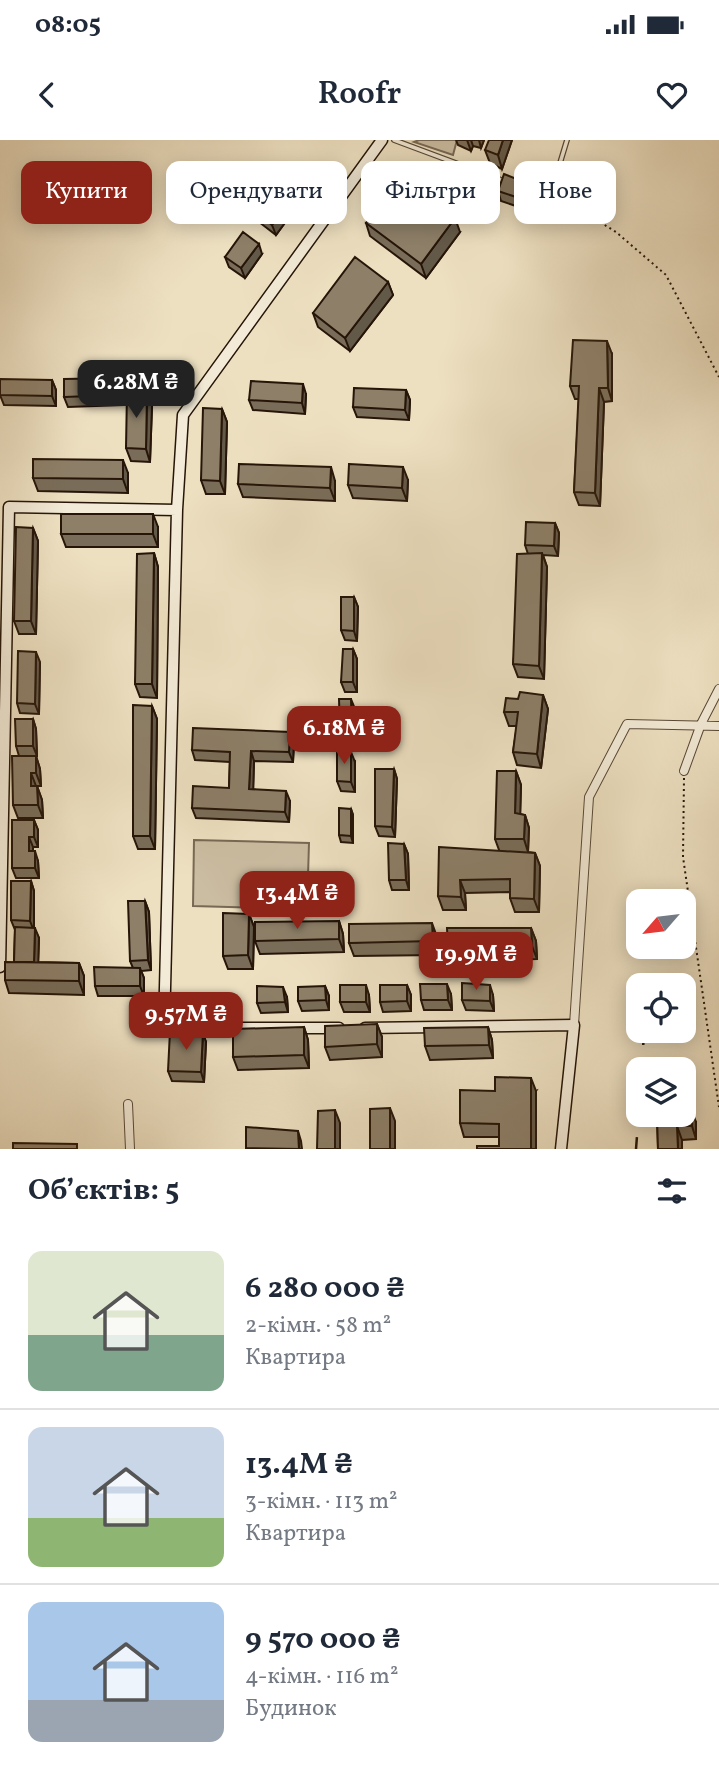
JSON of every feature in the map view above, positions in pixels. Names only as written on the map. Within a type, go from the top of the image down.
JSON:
[{"type":"street","points":[[382,140],[183,415],[177,510],[164,1028],[574,1025]]},
{"type":"street","points":[[0,967],[5,506],[177,510]]},
{"type":"street","points":[[684,771],[701,724],[719,689]]},
{"type":"street","points":[[561,1149],[574,1025],[589,797],[627,724],[719,726]]},
{"type":"street","points":[[128,1104],[130,1149]]},
{"type":"lane","points":[[394,140],[512,184]]},
{"type":"lane","points":[[561,161],[567,140]]},
{"type":"path","points":[[603,224],[666,275],[719,377]]},
{"type":"path","points":[[684,771],[683,857],[719,1107]]},
{"type":"shaded area","points":[[457,140],[453,155],[414,142]]},
{"type":"shaded area","points":[[194,840],[309,843],[307,909],[193,906]]},
{"type":"building","points":[[489,140],[503,140],[498,155],[485,150]]},
{"type":"building","points":[[504,174],[514,178],[514,196],[500,192]]},
{"type":"building","points":[[367,224],[451,224],[421,264]]},
{"type":"building","points":[[243,232],[259,244],[241,268],[225,257]]},
{"type":"building","points":[[355,257],[388,282],[345,338],[313,313]]},
{"type":"building","points":[[573,340],[607,341],[608,388],[599,388],[595,493],[574,492],[579,386],[570,386]]},
{"type":"building","points":[[118,378],[119,395],[64,397],[64,379]]},
{"type":"building","points":[[0,379],[52,380],[52,396],[0,395]]},
{"type":"building","points":[[251,381],[303,384],[302,403],[249,400]]},
{"type":"building","points":[[354,388],[406,390],[405,410],[353,407]]},
{"type":"building","points":[[127,392],[147,393],[146,449],[126,448]]},
{"type":"building","points":[[203,408],[222,409],[220,481],[201,480]]},
{"type":"building","points":[[33,459],[123,460],[123,479],[33,478]]},
{"type":"building","points":[[239,464],[331,467],[330,488],[238,484]]},
{"type":"building","points":[[349,464],[403,467],[402,488],[348,485]]},
{"type":"building","points":[[61,514],[153,514],[153,534],[61,534]]},
{"type":"building","points":[[526,522],[555,523],[554,546],[525,545]]},
{"type":"building","points":[[16,527],[33,528],[31,621],[14,621]]},
{"type":"building","points":[[154,553],[152,684],[135,684],[137,554]]},
{"type":"building","points":[[542,553],[539,666],[513,664],[517,554]]},
{"type":"building","points":[[341,597],[354,597],[354,631],[341,630]]},
{"type":"building","points":[[343,649],[353,649],[353,682],[341,682]]},
{"type":"building","points":[[18,651],[36,652],[35,704],[17,703]]},
{"type":"building","points":[[520,692],[543,695],[537,754],[513,752],[518,712],[504,712],[506,698],[518,699]]},
{"type":"building","points":[[339,699],[351,699],[352,732],[340,731]]},
{"type":"building","points":[[133,705],[152,706],[150,836],[133,836]]},
{"type":"building","points":[[15,719],[33,719],[33,746],[16,746]]},
{"type":"building","points":[[193,728],[290,732],[289,752],[251,751],[249,789],[286,791],[285,812],[192,808],[193,786],[229,788],[230,752],[192,750]]},
{"type":"building","points":[[337,751],[351,752],[351,782],[337,781]]},
{"type":"building","points":[[12,756],[36,756],[36,773],[31,773],[31,786],[37,786],[38,805],[13,805]]},
{"type":"building","points":[[375,769],[394,769],[392,827],[375,826]]},
{"type":"building","points":[[497,771],[516,771],[515,813],[525,815],[524,839],[495,839]]},
{"type":"building","points":[[339,808],[351,809],[351,836],[339,835]]},
{"type":"building","points":[[12,820],[34,820],[34,837],[29,837],[29,851],[35,851],[35,868],[12,868]]},
{"type":"building","points":[[388,843],[404,844],[406,880],[389,880]]},
{"type":"building","points":[[439,847],[535,853],[534,899],[510,898],[510,879],[460,880],[461,897],[438,896]]},
{"type":"building","points":[[11,881],[31,881],[30,921],[11,920]]},
{"type":"building","points":[[128,901],[145,901],[148,960],[130,961]]},
{"type":"building","points":[[223,913],[249,914],[248,955],[223,956]]},
{"type":"building","points":[[339,921],[339,939],[255,941],[255,922]]},
{"type":"building","points":[[432,923],[433,941],[349,943],[349,924]]},
{"type":"building","points":[[15,927],[35,928],[34,962],[14,962]]},
{"type":"building","points":[[447,928],[531,928],[532,946],[448,948]]},
{"type":"building","points":[[5,962],[79,963],[79,981],[5,980]]},
{"type":"building","points":[[94,967],[140,968],[140,986],[95,986]]},
{"type":"building","points":[[462,983],[490,985],[490,1001],[462,1000]]},
{"type":"building","points":[[420,984],[447,984],[448,1000],[421,1000]]},
{"type":"building","points":[[340,985],[366,985],[366,1002],[340,1002]]},
{"type":"building","points":[[380,985],[407,985],[407,1001],[380,1002]]},
{"type":"building","points":[[257,986],[283,987],[285,1002],[257,1003]]},
{"type":"building","points":[[325,986],[326,1000],[298,1001],[298,987]]},
{"type":"building","points":[[377,1024],[377,1044],[325,1047],[325,1026]]},
{"type":"building","points":[[304,1027],[304,1055],[233,1057],[233,1029]]},
{"type":"building","points":[[488,1027],[489,1045],[425,1046],[424,1028]]},
{"type":"building","points":[[170,1031],[203,1032],[201,1072],[168,1071]]},
{"type":"building","points":[[495,1077],[531,1078],[531,1149],[477,1149],[477,1146],[499,1146],[499,1124],[460,1123],[460,1090],[495,1091]]},
{"type":"building","points":[[390,1108],[390,1149],[370,1149],[370,1109]]},
{"type":"building","points":[[335,1110],[335,1149],[317,1149],[318,1111]]},
{"type":"building","points":[[246,1127],[298,1131],[299,1149],[246,1148]]},
{"type":"building","points":[[657,1127],[677,1127],[678,1149],[658,1149]]},
{"type":"building","points":[[13,1143],[77,1144],[77,1149],[13,1149]]},
{"type":"railway","points":[[643,1043],[643,1057]]},
{"type":"railway","points":[[636,1149],[638,1127]]}]
